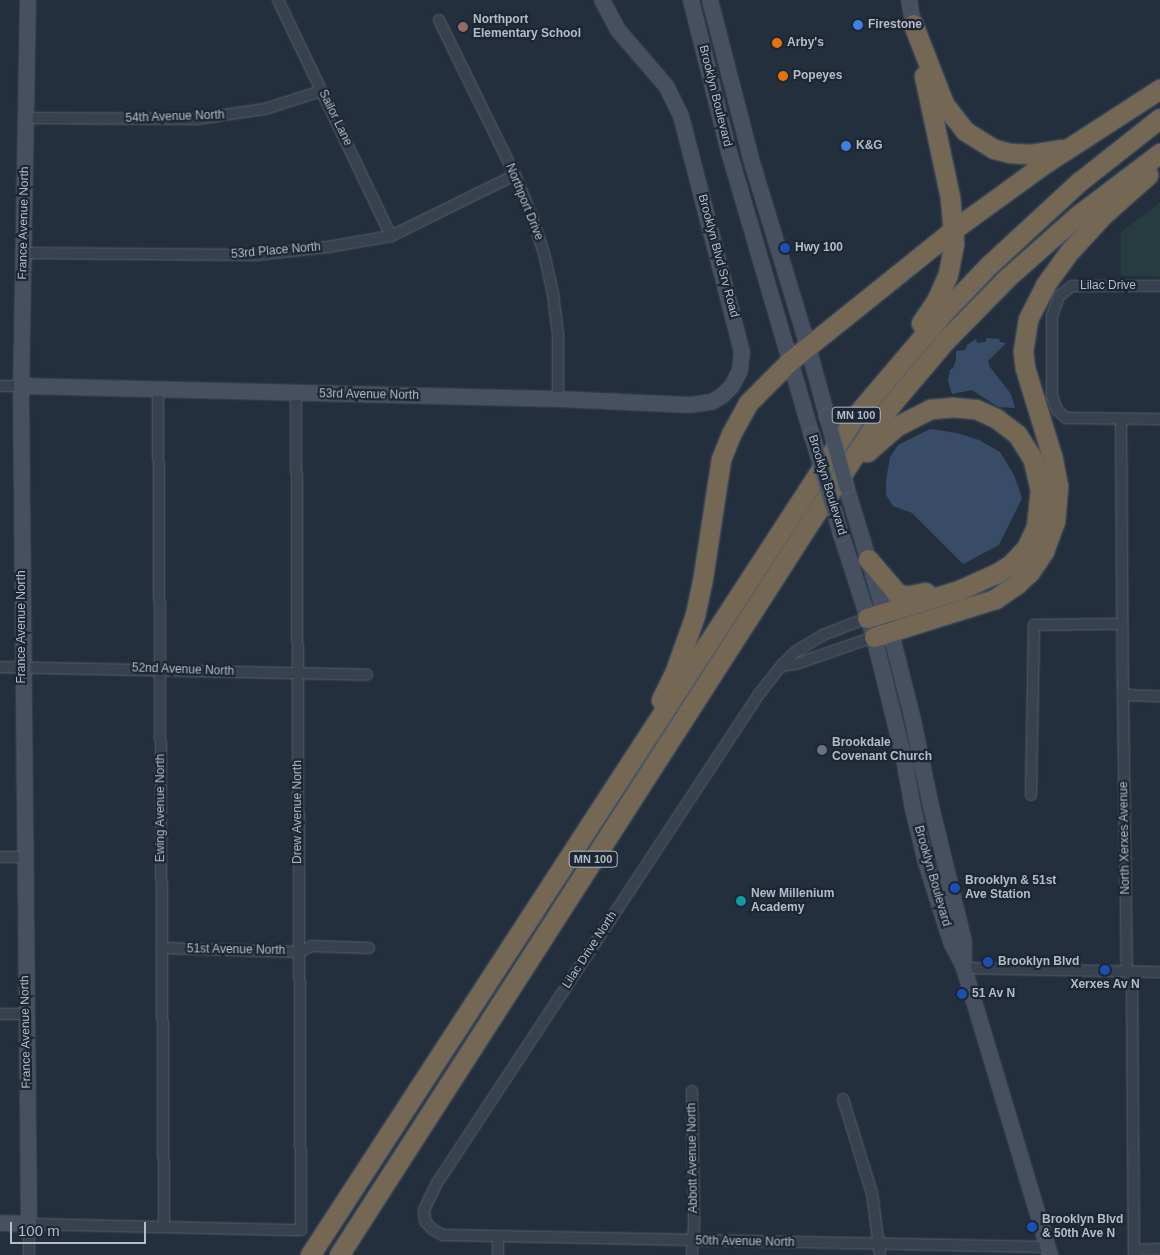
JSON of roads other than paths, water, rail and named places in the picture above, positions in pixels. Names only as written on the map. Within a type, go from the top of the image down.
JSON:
[{"type":"highway","points":[[914,24],[944,104],[970,135],[994,150],[1016,154],[1050,152],[1078,143]]},
{"type":"highway","points":[[857,414],[936,301],[952,258],[953,230],[947,182],[924,76]]},
{"type":"highway","points":[[624,773],[669,684],[695,615],[702,583],[718,474],[725,446],[748,403],[790,361],[953,230],[1078,143],[1160,89]]},
{"type":"highway","name":"MN 100","points":[[310,1255],[857,414],[942,314],[1003,251],[1079,182],[1160,118]]},
{"type":"highway","name":"MN 100","points":[[339,1255],[812,519],[879,420],[959,326],[1045,243],[1104,194],[1160,153]]},
{"type":"highway","points":[[882,635],[995,599],[1017,584],[1030,572],[1044,551],[1055,521],[1058,486],[1052,456],[1025,368],[1024,351],[1028,319],[1045,285],[1069,252],[1104,214],[1160,165]]},
{"type":"highway","points":[[812,519],[864,456],[897,426],[931,409],[952,407],[976,409],[1004,423],[1017,434],[1033,460],[1039,481],[1038,518],[1033,536],[1021,555],[998,573],[959,590],[876,616]]},
{"type":"highway","points":[[868,559],[889,586],[906,596],[998,573]]},
{"type":"highway","points":[[346,1255],[375,1200]]},
{"type":"street","name":"France Avenue North","points":[[28,0],[21,386],[25,1014],[29,1255]]},
{"type":"street","name":"Sailor Lane","points":[[278,0],[391,236]]},
{"type":"street","name":"Brooklyn Blvd Srv Road","points":[[602,0],[618,30],[667,87],[674,100],[683,126],[742,352],[740,370],[732,386]]},
{"type":"street","name":"Brooklyn Boulevard","points":[[691,0],[729,152],[841,534],[876,616],[882,635],[913,809],[926,863],[951,942],[964,968],[1049,1251]]},
{"type":"street","name":"Brooklyn Boulevard","points":[[710,0],[750,159],[808,347],[868,559],[876,616]]},
{"type":"street","points":[[909,0],[924,76]]},
{"type":"street","name":"Northport Drive","points":[[439,20],[514,176],[531,214],[544,253],[553,294],[558,335],[558,399]]},
{"type":"street","name":"54th Avenue North","points":[[26,118],[197,119],[266,109],[321,91]]},
{"type":"street","name":"53rd Place North","points":[[23,253],[255,255],[292,252],[391,236],[514,176]]},
{"type":"street","name":"Lilac Drive","points":[[1121,419],[1066,418],[1057,410],[1052,396],[1052,316],[1059,296],[1072,286],[1160,286]]},
{"type":"street","name":"53rd Avenue North","points":[[0,386],[558,399],[690,405],[712,402],[732,386]]},
{"type":"street","name":"Ewing Avenue North","points":[[158,389],[164,1227]]},
{"type":"street","name":"Drew Avenue North","points":[[164,1227],[301,1230],[296,393]]},
{"type":"street","points":[[1121,419],[1160,419]]},
{"type":"street","name":"North Xerxes Avenue","points":[[1121,419],[1127,971],[1132,979],[1134,1252]]},
{"type":"street","name":"Lilac Drive North","points":[[443,1235],[432,1229],[425,1221],[424,1210],[437,1183],[744,717],[780,666],[796,651],[823,635],[876,616]]},
{"type":"street","points":[[1031,795],[1034,625],[1122,624]]},
{"type":"street","points":[[780,666],[796,664],[882,635]]},
{"type":"street","name":"52nd Avenue North","points":[[0,666],[23,665],[367,675]]},
{"type":"street","points":[[1123,695],[1160,696]]},
{"type":"street","points":[[0,857],[24,857]]},
{"type":"street","name":"51st Avenue North","points":[[162,948],[299,952],[312,946],[369,948]]},
{"type":"street","points":[[964,968],[1160,972]]},
{"type":"street","points":[[0,1014],[25,1014]]},
{"type":"street","name":"Abbott Avenue North","points":[[692,1091],[694,1225],[692,1255]]},
{"type":"street","points":[[843,1100],[872,1193],[880,1250]]},
{"type":"street","points":[[0,1223],[164,1227]]},
{"type":"street","name":"50th Avenue North","points":[[443,1235],[692,1241],[880,1250],[1049,1251]]},
{"type":"street","points":[[498,1236],[498,1255]]},
{"type":"street","points":[[1134,1252],[1160,1249]]},
{"type":"water","points":[[987,338],[999,339],[1000,342],[1006,343],[988,361],[990,367],[1011,394],[1015,408],[998,407],[972,390],[952,394],[948,381],[950,370],[953,368],[956,360],[956,351],[965,350],[967,345],[976,339],[977,343],[985,342]]},
{"type":"water","points":[[930,429],[957,433],[979,440],[1000,452],[1014,475],[1022,498],[999,545],[963,564],[912,513],[893,506],[886,495],[886,480],[890,457],[898,445]]},
{"type":"place","name":"Firestone","points":[[858,25]]},
{"type":"place","name":"Northport Elementary School","points":[[463,27]]},
{"type":"place","name":"Arby's","points":[[777,43]]},
{"type":"place","name":"Popeyes","points":[[783,76]]},
{"type":"place","name":"K&G","points":[[846,146]]},
{"type":"place","name":"Hwy 100","points":[[785,248]]},
{"type":"place","name":"Brookdale Covenant Church","points":[[822,750]]},
{"type":"place","name":"Brooklyn & 51st Ave Station","points":[[955,888]]},
{"type":"place","name":"New Millenium Academy","points":[[741,901]]},
{"type":"place","name":"Brooklyn Blvd","points":[[988,962]]},
{"type":"place","name":"Xerxes Av N","points":[[1105,970]]},
{"type":"place","name":"51 Av N","points":[[962,994]]},
{"type":"place","name":"Brooklyn Blvd & 50th Ave N","points":[[1032,1227]]}]
